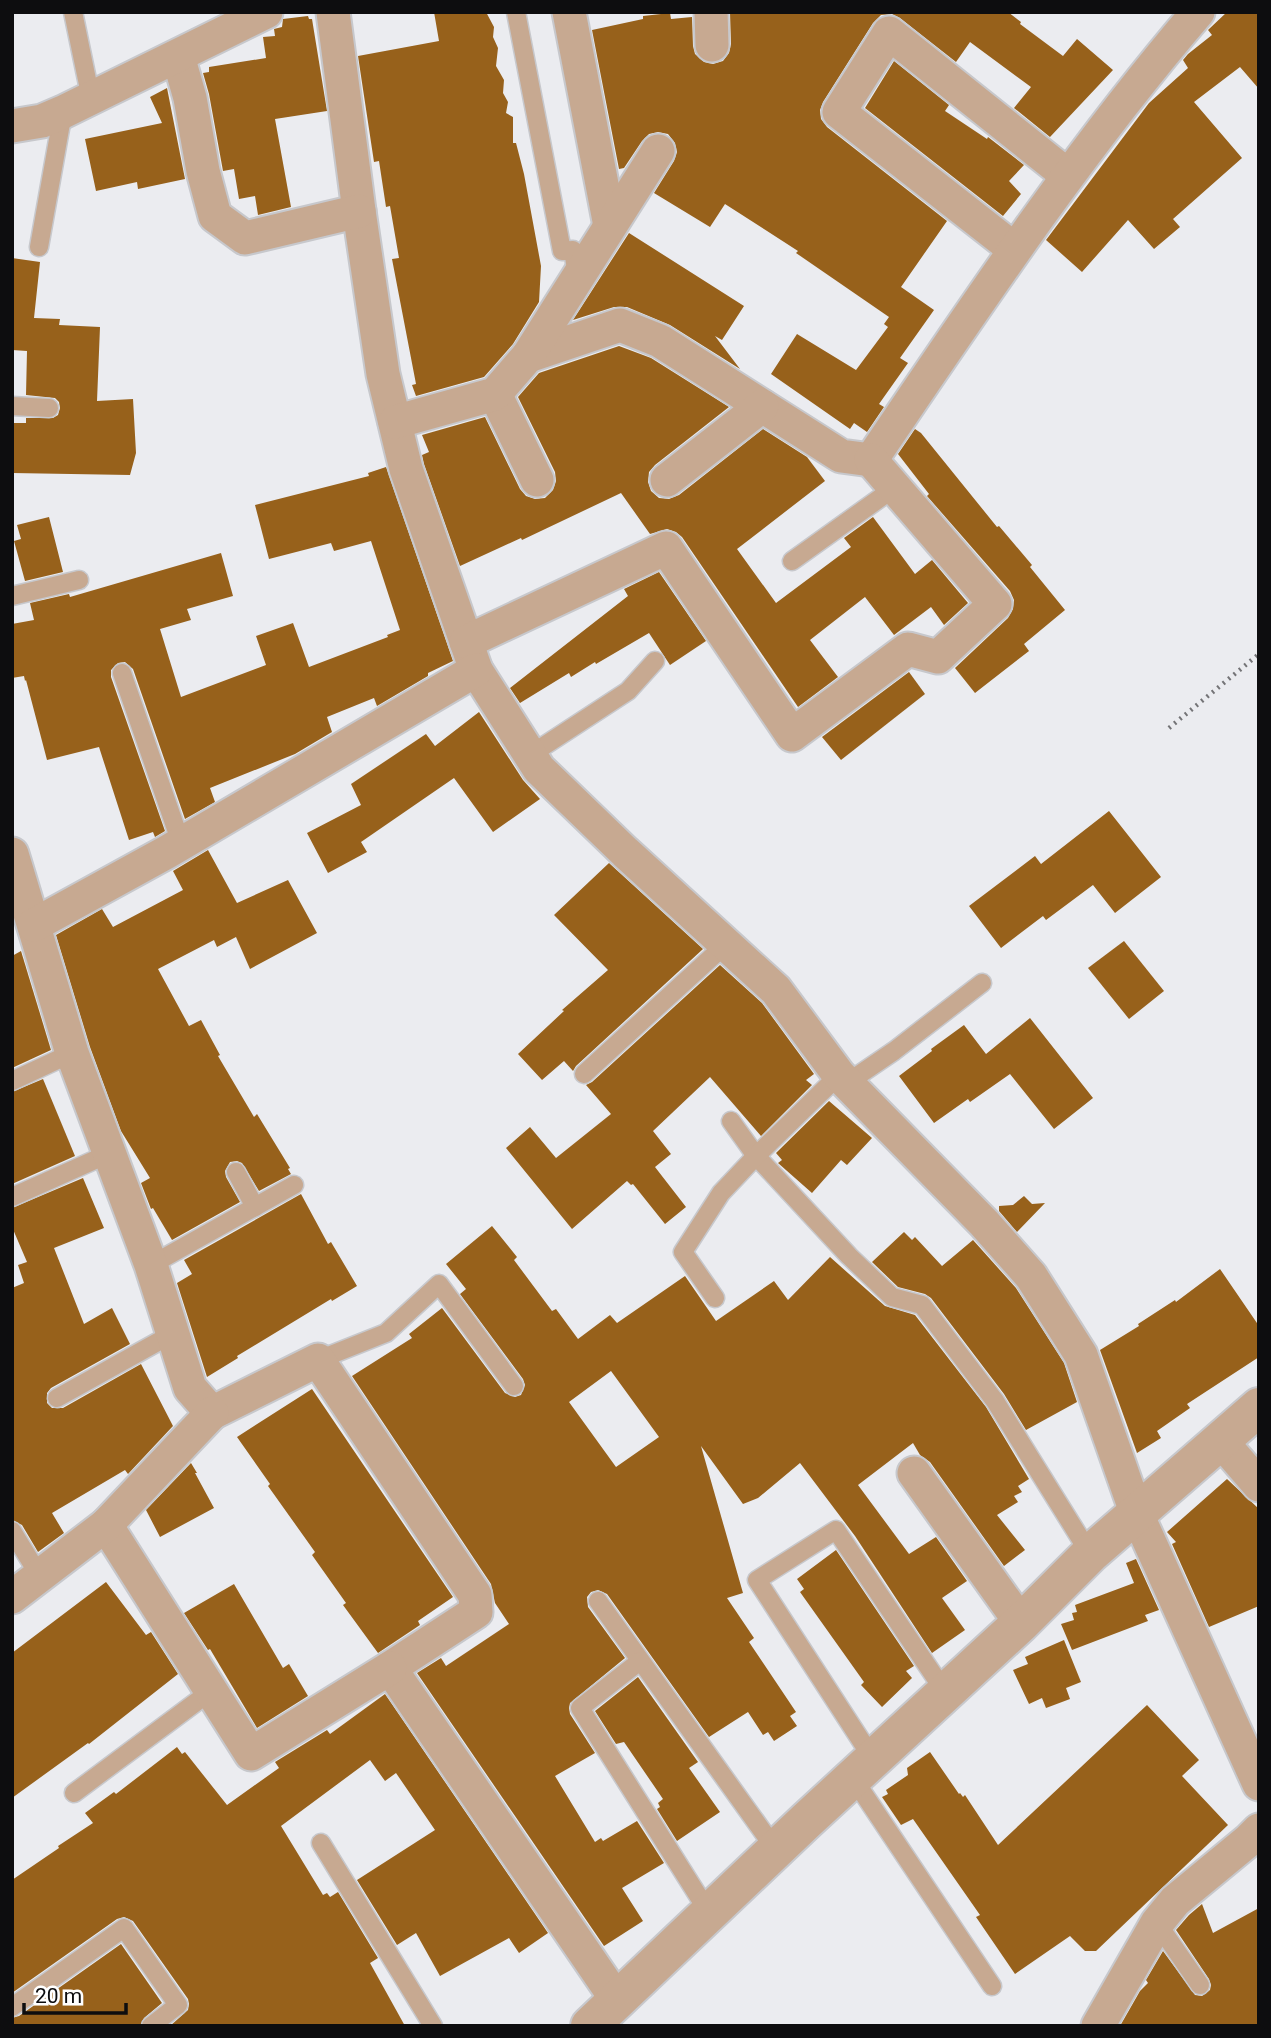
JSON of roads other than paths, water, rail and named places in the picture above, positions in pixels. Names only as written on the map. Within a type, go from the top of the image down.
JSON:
[{"type":"street","points":[[12,126],[42,121],[77,106],[266,12]]},
{"type":"street","points":[[333,12],[383,374],[406,469],[471,656],[539,769],[776,990],[843,1079],[984,1223],[1031,1276],[1081,1354],[1136,1512],[1259,1784]]},
{"type":"street","points":[[569,12],[610,226]]},
{"type":"street","points":[[711,12],[712,45]]},
{"type":"street","points":[[871,460],[1067,175],[1198,12]]},
{"type":"street","points":[[1014,249],[839,112],[889,33],[1067,175]]},
{"type":"street","points":[[178,56],[190,98],[203,171],[215,216],[244,238],[359,211]]},
{"type":"street","points":[[395,422],[495,394],[528,356],[658,151]]},
{"type":"street","points":[[28,936],[181,843],[471,656],[666,548],[792,735],[908,649],[939,657],[995,604],[871,460],[841,456],[660,341],[620,325],[528,356]]},
{"type":"street","points":[[495,394],[537,480]]},
{"type":"street","points":[[667,480],[762,407]]},
{"type":"street","points":[[12,854],[28,936],[151,1265],[190,1388],[212,1413]]},
{"type":"street","points":[[12,1597],[106,1525],[212,1413],[318,1360],[475,1595],[476,1612],[251,1754],[106,1525]]},
{"type":"street","points":[[590,2026],[1021,1623],[1090,1554],[1259,1407]]},
{"type":"street","points":[[1221,1441],[1259,1485]]},
{"type":"street","points":[[914,1473],[1021,1623]]},
{"type":"street","points":[[390,1668],[617,2000]]},
{"type":"street","points":[[1098,2026],[1157,1923],[1175,1901],[1256,1843]]},
{"type":"lane","points":[[39,247],[77,106],[73,12]]},
{"type":"lane","points":[[516,12],[562,251],[573,250],[578,279]]},
{"type":"lane","points":[[12,407],[49,408]]},
{"type":"lane","points":[[792,561],[894,488]]},
{"type":"lane","points":[[12,596],[79,580]]},
{"type":"lane","points":[[530,755],[628,691],[655,661]]},
{"type":"lane","points":[[122,673],[181,843]]},
{"type":"lane","points":[[584,1074],[726,944]]},
{"type":"lane","points":[[715,1298],[683,1252],[721,1193],[756,1156],[843,1079],[894,1051],[982,983]]},
{"type":"lane","points":[[12,1081],[72,1053]]},
{"type":"lane","points":[[731,1121],[756,1156],[849,1256],[892,1297],[922,1305],[995,1401],[1090,1554]]},
{"type":"lane","points":[[12,1197],[108,1154]]},
{"type":"lane","points":[[236,1172],[255,1208]]},
{"type":"lane","points":[[151,1265],[294,1185]]},
{"type":"lane","points":[[318,1360],[386,1333],[439,1284],[514,1386]]},
{"type":"lane","points":[[57,1398],[173,1334]]},
{"type":"lane","points":[[945,1692],[836,1530],[757,1580],[863,1769],[992,1986]]},
{"type":"lane","points":[[12,1531],[39,1575]]},
{"type":"lane","points":[[597,1601],[776,1850]]},
{"type":"lane","points":[[640,1661],[580,1708],[709,1913]]},
{"type":"lane","points":[[74,1793],[211,1691]]},
{"type":"lane","points":[[321,1843],[433,2026]]},
{"type":"lane","points":[[1157,1923],[1200,1985]]},
{"type":"lane","points":[[12,2007],[124,1928],[178,2005],[151,2026]]}]
